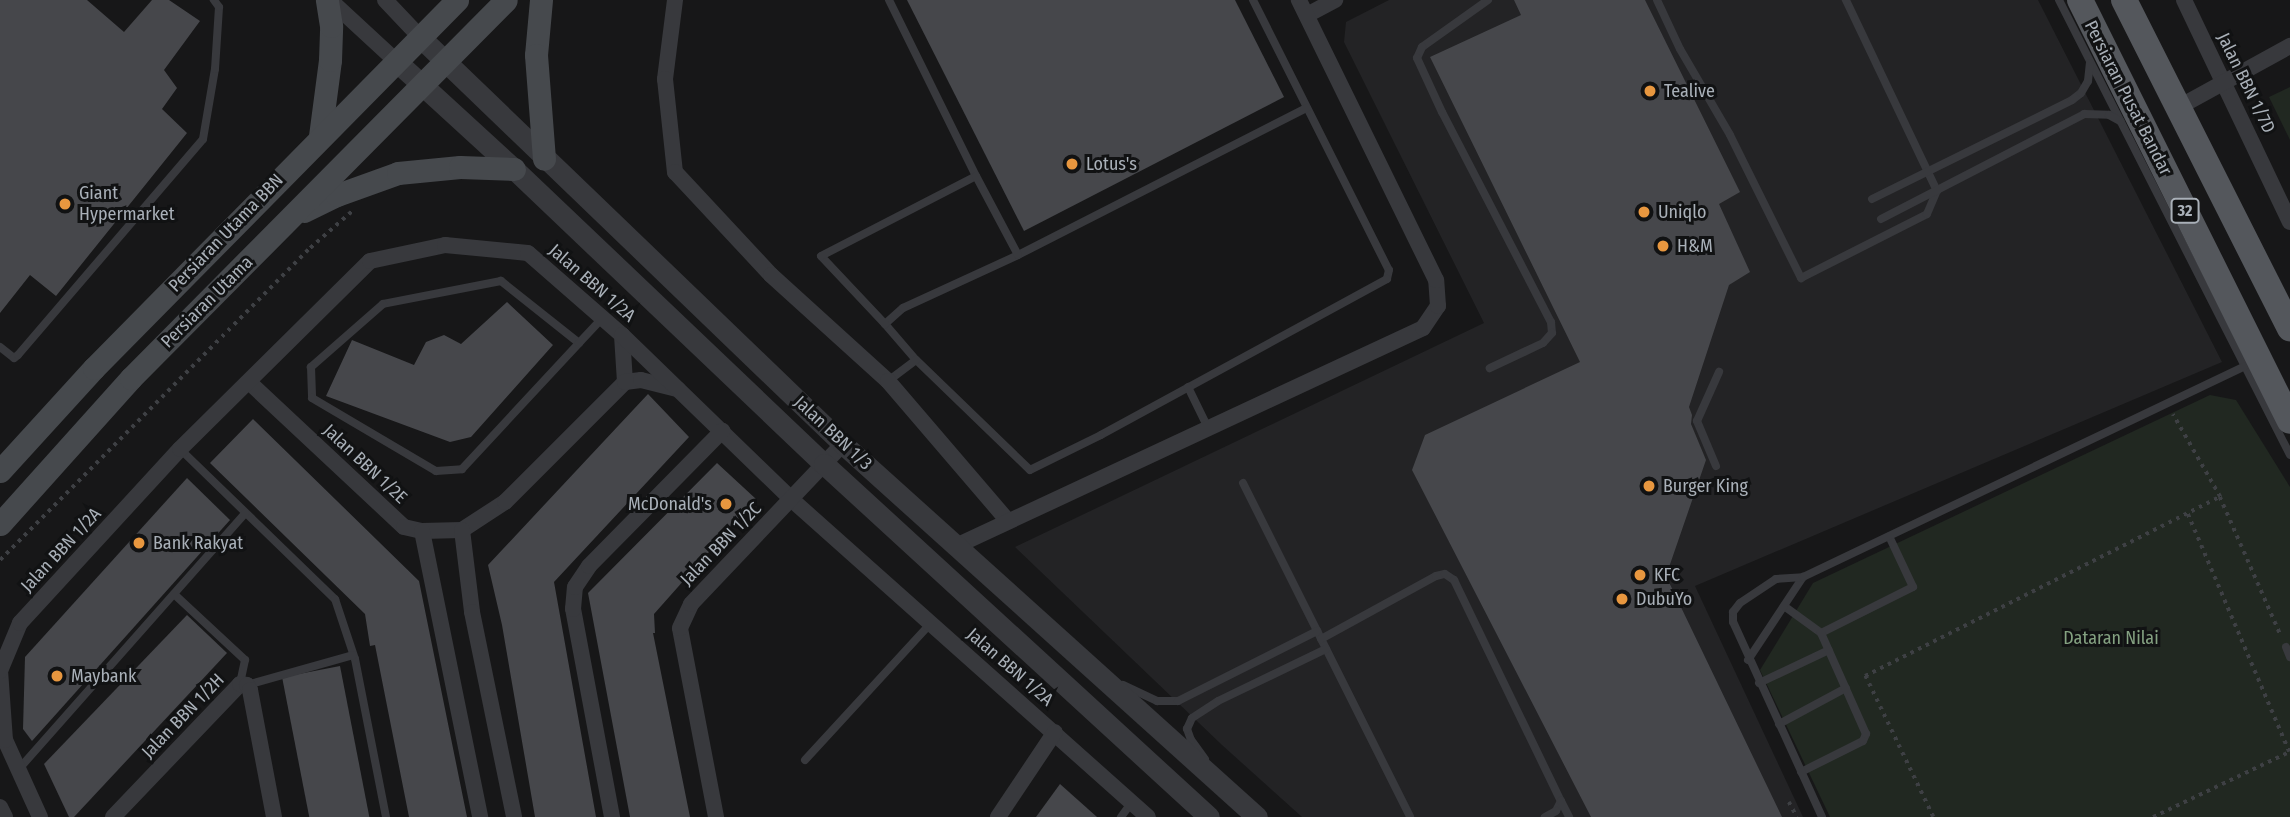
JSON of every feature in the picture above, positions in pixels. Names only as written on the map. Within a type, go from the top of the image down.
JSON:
[{"type":"main road","points":[[320,136],[330,60],[331,26],[328,0]]},
{"type":"main road","name":"Persiaran Utama BBN","points":[[0,471],[94,368],[457,0]]},
{"type":"main road","points":[[421,86],[506,0]]},
{"type":"main road","points":[[541,0],[536,55],[544,159]]},
{"type":"main road","name":"Persiaran Pusat Bandar","points":[[2080,0],[2290,421]]},
{"type":"main road","name":"32","points":[[2124,0],[2290,328]]},
{"type":"main road","name":"Persiaran Utama","points":[[0,524],[131,378],[421,86]]},
{"type":"main road","points":[[291,217],[337,195],[398,173],[460,167],[514,169]]},
{"type":"street","points":[[328,0],[396,61]]},
{"type":"street","points":[[385,0],[420,37]]},
{"type":"street","points":[[675,0],[665,79],[675,172],[771,275],[888,381],[1008,520]]},
{"type":"street","points":[[997,624],[990,606],[955,567],[951,555],[956,546],[1423,328],[1438,306],[1436,280],[1299,0]]},
{"type":"street","points":[[1307,15],[1335,0]]},
{"type":"street","name":"Jalan BBN 1/7D","points":[[2184,0],[2290,222]]},
{"type":"street","name":"Jalan BBN 1/3","points":[[420,37],[843,444],[1257,817]]},
{"type":"street","points":[[2179,107],[2290,46]]},
{"type":"street","name":"Jalan BBN 1/3","points":[[396,61],[514,169],[824,464],[1205,814]]},
{"type":"street","name":"Jalan BBN 1/2A","points":[[40,817],[5,740],[0,671],[20,622],[180,449],[370,261],[445,245],[528,253],[603,317],[791,499],[1148,817]]},
{"type":"street","points":[[514,817],[472,612],[462,530],[505,502],[625,382],[627,372],[622,335]]},
{"type":"street","points":[[625,382],[641,380],[681,390]]},
{"type":"street","name":"Jalan BBN 1/2E","points":[[249,382],[404,527],[422,531],[462,530]]},
{"type":"street","points":[[612,817],[573,609],[575,587],[589,566],[722,431]]},
{"type":"street","name":"Jalan BBN 1/2C","points":[[716,817],[680,628],[691,604],[843,444]]},
{"type":"street","points":[[422,531],[480,817]]},
{"type":"street","name":"Jalan BBN 1/2H","points":[[113,817],[244,685]]},
{"type":"street","name":"Jalan BBN 1/2H","points":[[244,685],[274,817]]},
{"type":"street","points":[[998,817],[1055,732]]},
{"type":"street","points":[[0,807],[5,817]]},
{"type":"lane","points":[[0,347],[14,358],[18,355],[203,139],[215,69],[219,7],[214,0]]},
{"type":"lane","points":[[889,0],[1018,255]]},
{"type":"lane","points":[[976,176],[821,256],[916,360],[1030,470],[1188,387],[1390,275],[1253,0]]},
{"type":"lane","points":[[1488,0],[1422,47],[1417,58],[1442,112],[1551,322],[1552,333],[1543,343],[1490,368]]},
{"type":"lane","points":[[1657,0],[1801,278],[1927,214],[1937,191],[1846,0]]},
{"type":"lane","points":[[2059,0],[2290,455]]},
{"type":"lane","points":[[1871,199],[2072,100],[2081,93],[2088,81],[2090,63]]},
{"type":"lane","points":[[885,324],[903,308],[1018,255],[1307,108]]},
{"type":"lane","points":[[1881,219],[2084,114],[2109,115],[2120,121]]},
{"type":"lane","points":[[579,343],[501,281],[383,304],[311,367],[312,398],[436,471],[462,469],[579,343],[603,317]]},
{"type":"lane","points":[[888,381],[916,360]]},
{"type":"lane","points":[[1822,817],[1748,660],[1733,622],[1733,612],[1776,579],[1802,577],[2245,367]]},
{"type":"lane","points":[[1716,466],[1697,421],[1719,372]]},
{"type":"lane","points":[[1188,387],[1208,428]]},
{"type":"lane","points":[[180,449],[335,599],[354,655],[386,817]]},
{"type":"lane","points":[[1243,483],[1410,817]]},
{"type":"lane","points":[[18,770],[245,513]]},
{"type":"lane","points":[[1821,633],[1913,587],[1889,536]]},
{"type":"lane","points":[[1093,669],[1157,701],[1178,701],[1445,574],[1454,580],[1569,817]]},
{"type":"lane","points":[[1748,660],[1802,577]]},
{"type":"lane","points":[[174,593],[244,660],[244,685],[354,655]]},
{"type":"lane","points":[[1784,606],[1821,633],[1866,734],[1863,741],[1801,772]]},
{"type":"lane","points":[[805,760],[932,623]]},
{"type":"lane","points":[[2286,647],[2290,657]]},
{"type":"lane","points":[[1230,792],[1191,740],[1188,729],[1192,718],[1218,701],[1326,649]]},
{"type":"lane","points":[[1759,683],[1829,650]]},
{"type":"lane","points":[[1779,724],[1846,688]]},
{"type":"lane","points":[[1545,817],[1556,811],[1561,801]]},
{"type":"lane","points":[[1121,817],[1132,802]]},
{"type":"path","points":[[0,560],[310,248],[360,204]]},
{"type":"path","points":[[2167,404],[2220,497],[2286,647]]},
{"type":"path","points":[[1933,817],[1865,676],[2220,497]]},
{"type":"path","points":[[2153,817],[2289,752],[2187,513]]},
{"type":"path","points":[[1790,802],[1797,817]]},
{"type":"shaded area","points":[[1389,0],[2038,0],[2222,362],[1695,586],[1803,817],[1302,817],[1222,745],[1015,547],[1484,323],[1344,42],[1346,22]]},
{"type":"green space","points":[[2290,87],[2290,140],[2269,97]]},
{"type":"green space","name":"Dataran Nilai","points":[[2210,395],[2236,400],[2290,487],[2290,817],[1830,817],[1760,670],[1813,583]]},
{"type":"building","name":"Giant Hypermarket","points":[[0,0],[87,0],[124,32],[152,0],[169,0],[200,21],[164,70],[177,88],[162,109],[187,133],[56,296],[30,275],[0,313]]},
{"type":"building","name":"Lotus's","points":[[907,0],[1235,0],[1284,97],[1024,231]]},
{"type":"building","points":[[1514,0],[1645,0],[1740,192],[1719,204],[1750,272],[1729,285],[1689,407],[1691,424],[1706,460],[1666,576],[1782,817],[1591,817],[1412,470],[1425,435],[1580,362],[1430,57],[1521,15]]},
{"type":"building","points":[[507,302],[553,345],[471,437],[450,442],[326,396],[352,340],[414,365],[426,342],[444,335],[461,344]]},
{"type":"building","points":[[648,394],[689,437],[554,582],[596,817],[535,817],[502,625],[488,565]]},
{"type":"building","points":[[253,419],[419,581],[467,817],[409,817],[375,645],[370,646],[365,614],[210,463]]},
{"type":"building","points":[[717,463],[756,499],[654,614],[653,633],[690,817],[630,817],[588,593]]},
{"type":"building","points":[[187,478],[230,520],[32,741],[23,729],[25,657]]},
{"type":"building","points":[[187,615],[227,653],[74,817],[69,817],[44,764]]},
{"type":"building","points":[[340,666],[369,817],[309,817],[282,677]]},
{"type":"building","points":[[1060,784],[1097,817],[1036,817]]},
{"type":"place","name":"Tealive","points":[[1650,91]]},
{"type":"place","name":"Lotus's","points":[[1072,164]]},
{"type":"place","name":"Giant Hypermarket","points":[[65,204]]},
{"type":"place","name":"Uniqlo","points":[[1644,212]]},
{"type":"place","name":"H&M","points":[[1663,246]]},
{"type":"place","name":"Burger King","points":[[1649,486]]},
{"type":"place","name":"McDonald's","points":[[726,504]]},
{"type":"place","name":"Bank Rakyat","points":[[139,543]]},
{"type":"place","name":"KFC","points":[[1640,575]]},
{"type":"place","name":"DubuYo","points":[[1622,599]]},
{"type":"place","name":"Maybank","points":[[57,676]]}]
